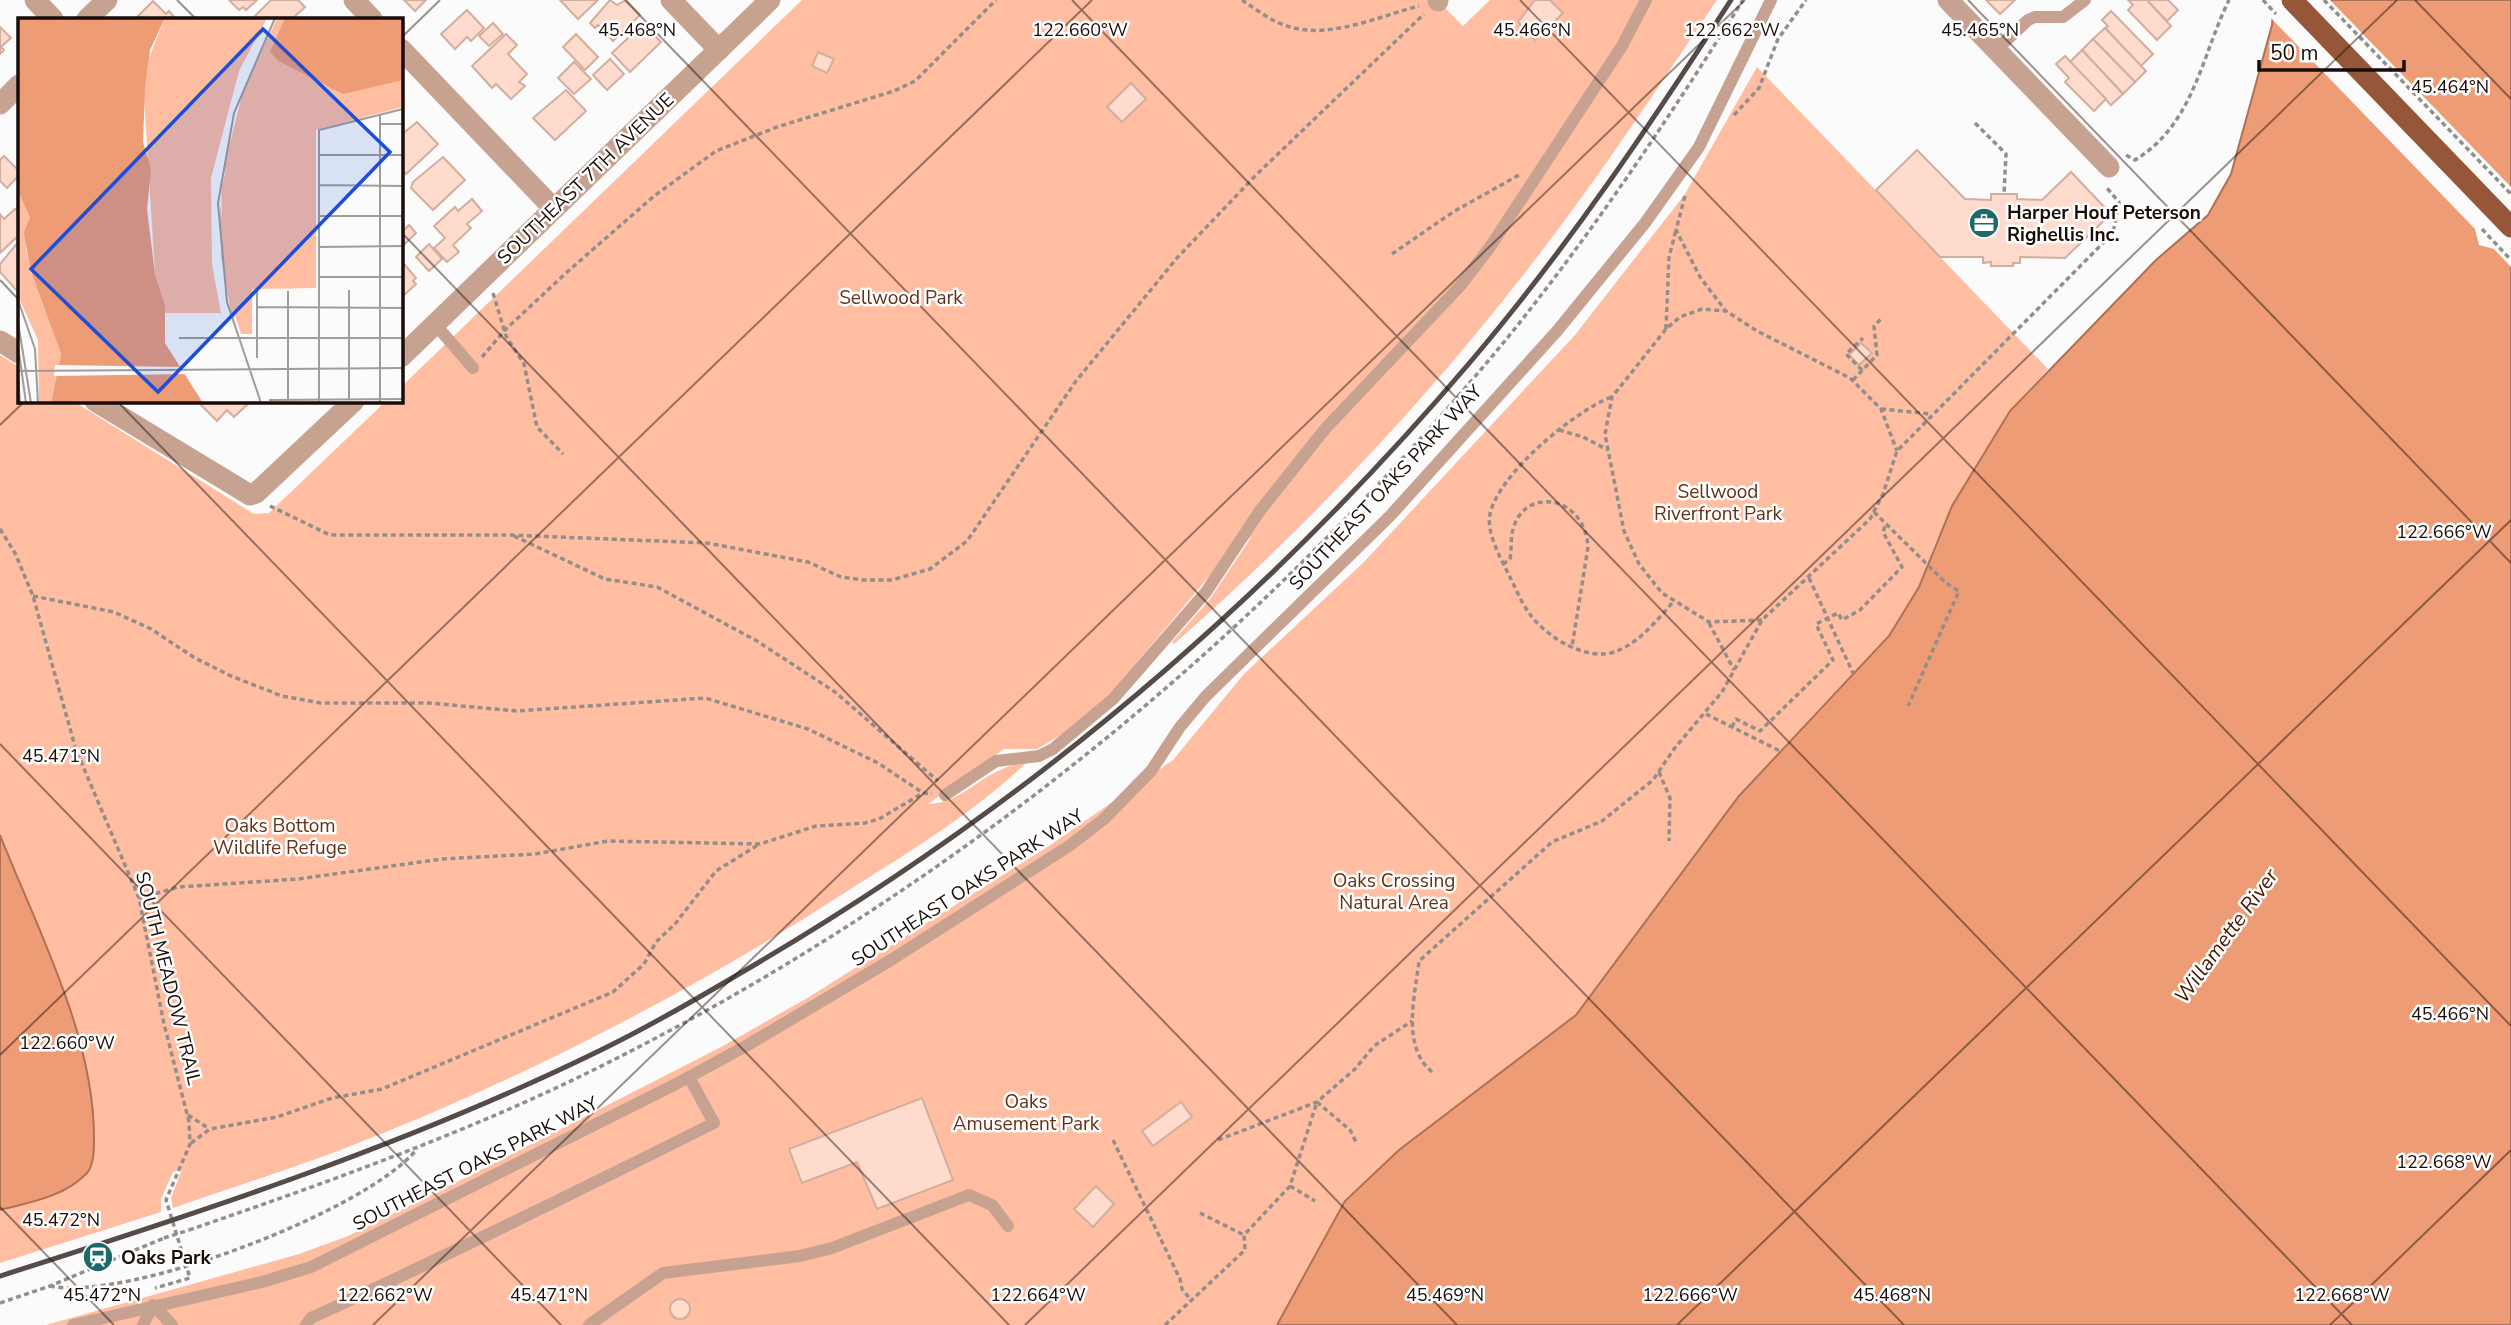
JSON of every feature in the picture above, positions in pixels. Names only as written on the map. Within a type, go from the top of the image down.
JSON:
[{"type":"main road","points":[[2292,0],[2511,227]]},
{"type":"street","points":[[35,0],[52,18]]},
{"type":"street","points":[[89,18],[107,0]]},
{"type":"street","points":[[354,0],[371,18]]},
{"type":"street","points":[[671,0],[719,50]]},
{"type":"street","name":"SOUTHEAST 7TH AVENUE","points":[[402,356],[770,0]]},
{"type":"street","points":[[1948,0],[2110,168]]},
{"type":"street","points":[[402,50],[554,209]]},
{"type":"street","points":[[0,104],[18,86]]},
{"type":"street","points":[[0,341],[18,352]]},
{"type":"street","points":[[97,402],[240,491],[253,495],[353,402]]},
{"type":"lane","points":[[945,795],[996,761],[1039,756],[1053,749],[1113,699],[1206,592],[1259,512],[1325,429],[1475,266],[1622,46],[1646,0]]},
{"type":"lane","name":"SOUTHEAST OAKS PARK WAY","points":[[73,1325],[262,1282],[310,1267],[689,1077],[857,982],[1069,846],[1104,819],[1151,771],[1180,727],[1206,696],[1390,516],[1557,331],[1645,223],[1699,147],[1771,0]]},
{"type":"lane","points":[[1996,50],[2028,20],[2035,17],[2063,17],[2085,0]]},
{"type":"lane","points":[[435,324],[473,368]]},
{"type":"lane","points":[[306,1325],[311,1318],[445,1253],[494,1234],[714,1123],[689,1077]]},
{"type":"lane","points":[[589,1325],[663,1273],[800,1256],[832,1248],[969,1195],[992,1205],[1008,1226]]},
{"type":"lane","points":[[143,1325],[153,1305],[172,1325]]},
{"type":"path","points":[[473,368],[505,330],[654,197],[716,151],[777,127],[905,86],[915,80],[996,0]]},
{"type":"path","points":[[1242,0],[1269,18],[1308,30],[1346,26],[1438,0]]},
{"type":"path","points":[[253,495],[301,523],[330,535],[509,535],[708,543],[789,558],[841,577],[864,580],[892,580],[930,569],[967,541],[1076,381],[1177,258],[1257,174],[1438,0]]},
{"type":"path","points":[[1731,122],[1738,109],[1759,88],[1778,39],[1806,0]]},
{"type":"path","points":[[1432,1072],[1423,1065],[1416,1051],[1412,1021],[1419,961],[1552,842],[1602,821],[1659,772],[1674,749],[1706,714],[1762,620],[1854,537],[1874,512],[1897,451],[1930,414],[1954,396],[2108,238],[2114,228],[2119,202],[2110,168],[2129,155],[2135,160],[2163,141],[2183,109],[2229,0]]},
{"type":"path","points":[[2324,0],[2511,194]]},
{"type":"path","points":[[1975,123],[2006,153],[2004,194]]},
{"type":"path","points":[[1392,254],[1453,212],[1549,159]]},
{"type":"path","points":[[1667,329],[1669,257],[1678,215],[1691,186]]},
{"type":"path","points":[[1676,230],[1700,277],[1726,311],[1757,331],[1827,364],[1852,380],[1881,409],[1897,451]]},
{"type":"path","points":[[485,276],[498,303],[505,330],[524,364],[537,427],[563,454]]},
{"type":"path","points":[[1726,311],[1692,311],[1667,329],[1612,397],[1605,422],[1608,450],[1630,548],[1651,582],[1673,602],[1709,622],[1762,620]]},
{"type":"path","points":[[1852,380],[1877,355],[1874,326],[1882,318]]},
{"type":"path","points":[[1862,370],[1846,354],[1863,338]]},
{"type":"path","points":[[1612,397],[1588,408],[1559,430],[1520,467],[1490,514],[1493,538],[1503,564],[1530,614],[1572,647],[1588,653],[1616,652],[1650,628],[1673,602]]},
{"type":"path","points":[[1881,409],[1930,414]]},
{"type":"path","points":[[1559,430],[1583,437],[1608,450]]},
{"type":"path","points":[[1503,564],[1510,559],[1514,525],[1529,508],[1552,502],[1572,509],[1580,517],[1587,531],[1588,547],[1572,647]]},
{"type":"path","points":[[1874,512],[1947,583],[1959,591],[1908,706]]},
{"type":"path","points":[[1731,727],[1735,719],[1760,731],[1833,660],[1816,624],[1838,614],[1842,620],[1860,610],[1902,567],[1884,536],[1886,523]]},
{"type":"path","name":"SOUTH MEADOW TRAIL","points":[[0,529],[15,553],[33,596],[76,750],[139,898],[164,1024],[188,1115],[190,1144],[166,1200],[185,1265]]},
{"type":"path","points":[[509,535],[605,579],[657,587],[757,641],[835,692],[874,723],[929,772],[945,795]]},
{"type":"path","points":[[1809,578],[1853,673]]},
{"type":"path","points":[[33,596],[114,612],[151,629],[195,658],[231,676],[282,696],[321,704],[429,703],[517,710],[705,698],[808,729],[878,763],[923,793],[945,795]]},
{"type":"path","points":[[1709,622],[1734,670]]},
{"type":"path","points":[[1706,714],[1780,751]]},
{"type":"path","points":[[1659,772],[1670,799],[1669,841]]},
{"type":"path","points":[[190,1144],[209,1129],[277,1117],[332,1098],[382,1089],[613,992],[644,964],[656,942],[675,924],[716,871],[760,844],[816,826],[865,823],[880,819],[923,793]]},
{"type":"path","points":[[139,898],[179,887],[298,879],[442,859],[535,854],[608,841],[760,844]]},
{"type":"path","points":[[1218,1140],[1317,1102],[1355,1069],[1374,1046],[1412,1021]]},
{"type":"path","points":[[1317,1102],[1350,1130],[1356,1142]]},
{"type":"path","points":[[1165,1325],[1245,1250],[1244,1235],[1290,1186],[1317,1102]]},
{"type":"path","points":[[188,1115],[209,1129]]},
{"type":"path","points":[[0,1303],[50,1286],[164,1238],[447,1135]]},
{"type":"path","points":[[1113,1140],[1180,1279],[1182,1289],[1191,1300]]},
{"type":"path","points":[[50,1286],[72,1290],[185,1265],[271,1236],[334,1209],[393,1174],[418,1147]]},
{"type":"path","points":[[1290,1186],[1315,1200]]},
{"type":"path","points":[[1200,1213],[1244,1235]]},
{"type":"green space","points":[[802,0],[1437,0],[1463,26],[1490,0],[1717,0],[1576,205],[1485,323],[1387,436],[1283,543],[1174,644],[1172,642],[1210,599],[1252,536],[1206,580],[1111,693],[1076,726],[1037,749],[1004,749],[928,804],[953,798],[999,771],[1026,763],[962,816],[846,892],[724,966],[598,1035],[470,1096],[338,1151],[173,1208],[171,1198],[182,1169],[173,1172],[161,1199],[161,1212],[0,1263],[0,355],[18,366],[18,402],[75,402],[254,514],[269,513],[385,402],[402,402],[402,386]]},
{"type":"green space","points":[[1757,67],[2048,369],[2010,411],[1981,457],[1935,544],[1919,587],[1889,636],[1739,796],[1576,1015],[1399,1150],[1345,1201],[1277,1325],[46,1325],[299,1254],[348,1236],[469,1176],[723,1046],[809,997],[1049,846],[1173,760],[1244,674],[1364,562],[1575,335],[1685,194]]},
{"type":"water","name":"Willamette River","points":[[2274,0],[2511,0],[2511,1325],[1277,1325],[1345,1201],[1399,1150],[1576,1015],[1739,796],[1889,636],[1919,587],[1952,506],[2010,411],[2156,260],[2208,215],[2231,174],[2272,25]]},
{"type":"water","points":[[0,835],[47,947],[75,1025],[86,1064],[94,1143],[91,1167],[78,1181],[46,1198],[0,1210]]},
{"type":"pier","points":[[2270,0],[2330,0],[2511,187],[2511,267],[2494,249],[2479,245],[2475,229],[2269,16]]},
{"type":"building","points":[[229,0],[257,0],[246,10],[243,7],[239,10]]},
{"type":"building","points":[[271,0],[298,0],[305,7],[293,18],[255,16]]},
{"type":"building","points":[[404,0],[426,0],[415,11]]},
{"type":"building","points":[[560,0],[598,0],[578,19]]},
{"type":"building","points":[[610,0],[617,5],[626,0],[640,15],[613,41],[598,25],[595,28],[590,23]]},
{"type":"building","points":[[1535,0],[1550,0],[1563,13],[1535,40],[1518,22]]},
{"type":"building","points":[[1986,0],[2015,0],[2000,14]]},
{"type":"building","points":[[2128,0],[2147,0],[2171,26],[2157,40],[2128,10],[2133,5]]},
{"type":"building","points":[[2147,0],[2168,0],[2178,10],[2167,21]]},
{"type":"building","points":[[153,1],[166,14],[169,11],[175,18],[136,18]]},
{"type":"building","points":[[467,10],[484,28],[471,41],[467,37],[455,49],[441,34]]},
{"type":"building","points":[[2111,11],[2153,54],[2141,66],[2105,28],[2108,26],[2102,20]]},
{"type":"building","points":[[493,23],[503,34],[489,46],[479,36]]},
{"type":"building","points":[[643,24],[661,42],[630,72],[612,53]]},
{"type":"building","points":[[0,27],[11,38],[1,47],[4,50],[0,54]]},
{"type":"building","points":[[2105,28],[2146,71],[2135,82],[2093,39]]},
{"type":"building","points":[[506,34],[517,45],[508,54],[527,74],[519,82],[525,86],[511,99],[496,84],[492,88],[472,66]]},
{"type":"building","points":[[576,34],[598,57],[585,70],[563,47]]},
{"type":"building","points":[[2093,39],[2135,82],[2123,94],[2082,50]]},
{"type":"building","points":[[2082,50],[2123,94],[2111,105],[2070,62]]},
{"type":"building","points":[[818,52],[834,59],[827,73],[812,66]]},
{"type":"building","points":[[2065,56],[2106,99],[2094,111],[2065,82],[2069,78],[2056,64]]},
{"type":"building","points":[[610,59],[624,74],[607,90],[593,75]]},
{"type":"building","points":[[574,62],[591,79],[574,94],[558,78]]},
{"type":"building","points":[[1131,83],[1146,99],[1122,122],[1107,107]]},
{"type":"building","points":[[566,90],[586,111],[555,140],[533,118]]},
{"type":"building","points":[[417,122],[438,144],[406,174],[402,170],[402,134]]},
{"type":"building","points":[[1917,150],[1965,199],[1991,200],[1991,194],[2017,194],[2017,199],[2042,200],[2071,172],[2111,214],[2065,258],[2020,257],[2020,263],[2013,263],[2013,266],[1991,266],[1991,262],[1983,263],[1983,257],[1940,257],[1876,190]]},
{"type":"building","points":[[4,156],[18,170],[18,176],[7,188],[0,181],[0,160]]},
{"type":"building","points":[[443,157],[465,180],[433,210],[411,188],[413,182]]},
{"type":"building","points":[[472,199],[482,211],[467,224],[471,228],[453,245],[459,252],[447,262],[434,248],[445,238],[434,226],[455,207],[458,211]]},
{"type":"building","points":[[15,209],[18,212],[18,236],[0,253],[0,214],[4,219]]},
{"type":"building","points":[[409,225],[416,233],[405,244],[402,232]]},
{"type":"building","points":[[18,242],[18,292],[0,272],[0,264]]},
{"type":"building","points":[[429,244],[442,259],[429,271],[416,257]]},
{"type":"building","points":[[404,264],[416,278],[413,281],[416,284],[402,297]]},
{"type":"building","points":[[1861,343],[1872,353],[1859,365],[1849,355]]},
{"type":"building","points":[[198,402],[250,402],[234,417],[227,410],[217,421]]},
{"type":"building","points":[[922,1098],[953,1180],[877,1209],[857,1162],[802,1183],[789,1149]]},
{"type":"building","points":[[1181,1102],[1192,1117],[1153,1146],[1142,1131]]},
{"type":"building","points":[[1096,1186],[1114,1204],[1093,1227],[1074,1209]]},
{"type":"building","points":[[676,1299],[684,1299],[690,1309],[684,1319],[676,1319],[670,1313],[670,1305]]},
{"type":"railway","points":[[0,1276],[305,1174],[380,1146],[528,1084],[621,1040],[756,964],[856,902],[954,836],[1048,766],[1140,692],[1228,614],[1312,533],[1394,448],[1472,360],[1542,274],[1639,139],[1731,0]]},
{"type":"place","name":"Harper Houf Peterson Righellis Inc.","points":[[1984,223]]},
{"type":"place","name":"Oaks Park","points":[[98,1257]]},
{"type":"park label","name":"Sellwood Park","points":[[901,297]]},
{"type":"park label","name":"Sellwood Riverfront Park","points":[[1718,502]]},
{"type":"park label","name":"Oaks Bottom Wildlife Refuge","points":[[280,836]]},
{"type":"park label","name":"Oaks Crossing Natural Area","points":[[1394,891]]},
{"type":"park label","name":"Oaks Amusement Park","points":[[1026,1112]]}]
